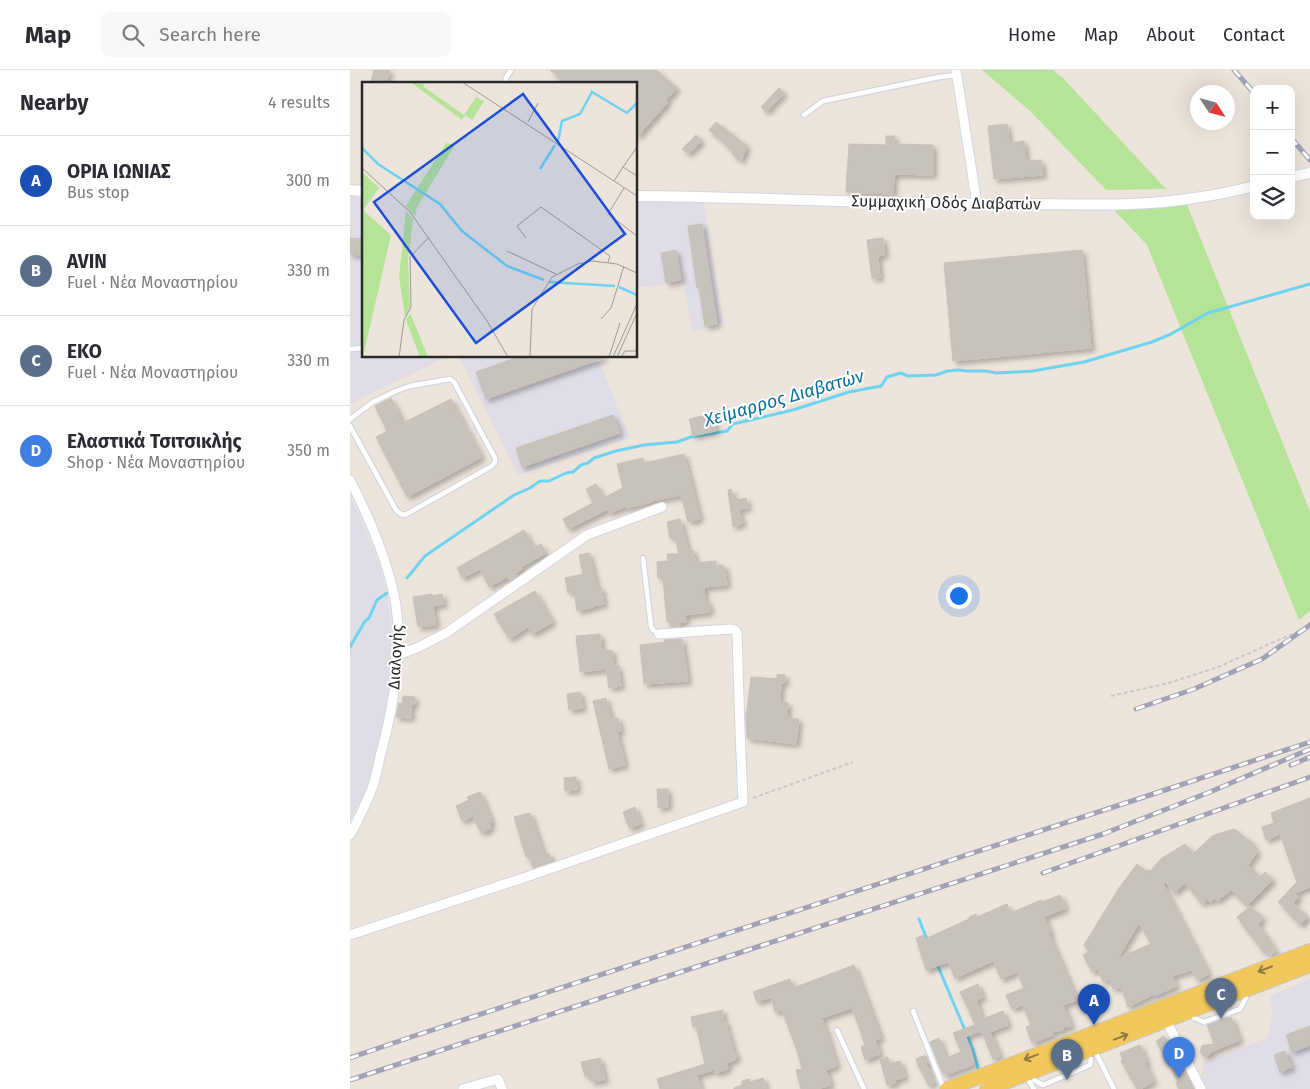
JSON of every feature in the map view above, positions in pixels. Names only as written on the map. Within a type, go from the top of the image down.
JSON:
[{"type":"main road","points":[[951,1087],[1008,1074],[1310,951]]},
{"type":"main road","points":[[987,1089],[1008,1074],[1029,1077],[1092,1053],[1166,1020],[1310,965]]},
{"type":"street","points":[[957,72],[977,204]]},
{"type":"street","points":[[1295,176],[1310,173]]},
{"type":"street","name":"Συμμαχική Οδός Διαβατών","points":[[638,196],[977,204],[1106,204],[1186,200],[1250,187]]},
{"type":"street","name":"Διαλογής","points":[[350,480],[372,528],[389,578],[396,607],[398,655],[396,680],[387,730],[374,782],[350,835]]},
{"type":"street","points":[[398,655],[446,633],[587,535],[662,507]]},
{"type":"street","points":[[350,935],[744,802],[737,634],[731,628],[659,634]]},
{"type":"street","points":[[1166,1020],[1201,1089]]},
{"type":"street","points":[[463,1089],[498,1079],[502,1089]]},
{"type":"lane","points":[[504,82],[506,76],[511,70]]},
{"type":"lane","points":[[804,115],[823,101],[957,72]]},
{"type":"lane","points":[[350,419],[373,402],[396,391],[410,386],[450,379],[454,382],[495,458],[495,462],[492,466],[406,515],[401,514],[396,510],[350,426]]},
{"type":"lane","points":[[642,558],[651,626],[659,634]]},
{"type":"lane","points":[[1194,1018],[1204,1022],[1240,1009],[1246,998]]},
{"type":"lane","points":[[913,1011],[951,1087]]},
{"type":"lane","points":[[838,1030],[864,1089]]},
{"type":"lane","points":[[1092,1053],[1114,1089]]},
{"type":"lane","points":[[1029,1077],[1034,1089]]},
{"type":"path","points":[[1111,696],[1169,683],[1218,667],[1310,626]]},
{"type":"path","points":[[744,802],[853,762]]},
{"type":"shaded area","points":[[350,196],[362,197],[362,358],[444,358],[350,404]]},
{"type":"shaded area","points":[[638,202],[704,202],[723,323],[693,332],[683,282],[638,288]]},
{"type":"shaded area","points":[[460,358],[598,358],[630,438],[518,475]]},
{"type":"shaded area","points":[[350,494],[375,552],[383,577],[389,607],[393,646],[390,684],[382,731],[367,785],[350,821]]},
{"type":"shaded area","points":[[1310,979],[1310,1089],[1206,1089],[1200,1078],[1202,1077],[1203,1063],[1267,1038],[1273,1014],[1270,996]]},
{"type":"green space","points":[[982,70],[1053,70],[1063,78],[1166,189],[1106,190],[1030,111]]},
{"type":"green space","points":[[1186,202],[1310,511],[1310,611],[1299,620],[1147,245],[1112,208]]},
{"type":"building","points":[[374,70],[390,70],[387,82],[371,82]]},
{"type":"building","points":[[550,70],[656,70],[677,88],[666,100],[668,102],[638,136],[638,82],[564,82]]},
{"type":"building","points":[[779,88],[784,93],[766,112],[761,107]]},
{"type":"building","points":[[716,122],[747,146],[741,161],[732,154],[734,152],[725,143],[709,130]]},
{"type":"building","points":[[1007,124],[1009,143],[1024,141],[1026,161],[1041,160],[1043,175],[994,179],[988,126]]},
{"type":"building","points":[[696,135],[702,141],[688,154],[682,149]]},
{"type":"building","points":[[886,136],[895,136],[894,144],[933,145],[933,175],[894,174],[893,194],[846,192],[849,144],[886,145]]},
{"type":"building","points":[[702,224],[717,324],[705,326],[699,288],[697,288],[688,226]]},
{"type":"building","points":[[350,238],[362,239],[362,255],[350,254]]},
{"type":"building","points":[[883,238],[885,255],[878,256],[880,278],[872,278],[867,240]]},
{"type":"building","points":[[676,250],[681,280],[666,283],[661,253]]},
{"type":"building","points":[[1082,250],[1091,348],[953,361],[944,263]]},
{"type":"building","points":[[515,358],[604,358],[486,399],[476,372]]},
{"type":"building","points":[[391,398],[403,423],[451,399],[482,457],[407,497],[376,437],[387,431],[375,406]]},
{"type":"building","points":[[712,414],[716,431],[693,436],[689,419]]},
{"type":"building","points":[[613,415],[620,433],[522,467],[516,448]]},
{"type":"building","points":[[684,454],[700,519],[688,522],[681,495],[627,508],[627,506],[609,513],[608,509],[568,529],[563,519],[593,503],[586,489],[596,484],[603,498],[623,488],[617,464],[643,458],[644,463]]},
{"type":"building","points":[[731,489],[738,508],[737,500],[746,498],[748,508],[738,509],[743,523],[733,527],[728,490]]},
{"type":"building","points":[[680,519],[688,550],[693,550],[696,563],[716,561],[716,566],[723,565],[727,585],[704,587],[705,602],[709,602],[710,612],[685,615],[686,622],[680,622],[680,626],[670,627],[670,622],[667,622],[663,578],[658,578],[657,562],[668,561],[667,554],[679,554],[675,537],[670,538],[667,522]]},
{"type":"building","points":[[524,530],[534,548],[541,544],[546,553],[521,567],[522,569],[516,573],[517,576],[510,581],[507,577],[489,587],[480,569],[462,578],[457,568]]},
{"type":"building","points":[[589,553],[597,588],[601,587],[604,604],[577,611],[574,591],[568,593],[565,578],[583,574],[579,555]]},
{"type":"building","points":[[535,591],[553,622],[532,634],[528,627],[509,639],[494,614]]},
{"type":"building","points":[[432,594],[432,596],[442,594],[444,604],[433,606],[436,625],[418,627],[413,597]]},
{"type":"building","points":[[600,634],[602,651],[612,650],[613,666],[618,665],[621,686],[609,688],[606,669],[580,672],[576,636]]},
{"type":"building","points":[[682,639],[688,681],[644,684],[640,645],[665,642],[664,640]]},
{"type":"building","points":[[777,674],[785,675],[785,683],[781,683],[780,702],[788,703],[787,718],[799,719],[796,744],[747,738],[746,718],[751,677],[777,679]]},
{"type":"building","points":[[580,692],[583,708],[569,710],[567,694]]},
{"type":"building","points":[[403,696],[415,697],[415,704],[411,705],[411,718],[396,717],[399,703],[402,704]]},
{"type":"building","points":[[606,698],[611,719],[618,718],[621,731],[617,732],[625,765],[609,769],[593,701]]},
{"type":"building","points":[[576,777],[577,790],[565,791],[564,778]]},
{"type":"building","points":[[657,789],[668,789],[668,807],[658,808]]},
{"type":"building","points":[[480,792],[492,822],[489,823],[491,828],[481,833],[473,816],[462,821],[456,806],[469,800],[467,797]]},
{"type":"building","points":[[1310,798],[1310,887],[1295,893],[1299,897],[1293,903],[1308,917],[1300,925],[1278,902],[1297,882],[1280,834],[1266,840],[1262,827],[1274,823],[1271,813]]},
{"type":"building","points":[[635,807],[641,824],[629,828],[623,812]]},
{"type":"building","points":[[530,813],[544,855],[549,853],[552,862],[533,868],[529,856],[526,857],[514,817]]},
{"type":"building","points":[[1234,829],[1254,844],[1251,845],[1258,851],[1248,865],[1260,877],[1265,872],[1273,880],[1247,906],[1231,890],[1217,901],[1215,898],[1210,902],[1208,899],[1202,904],[1185,883],[1175,893],[1166,882],[1163,884],[1209,974],[1197,980],[1191,970],[1172,976],[1177,986],[1154,996],[1154,994],[1128,1007],[1121,987],[1113,989],[1109,979],[1103,982],[1098,969],[1092,972],[1083,955],[1089,952],[1084,945],[1119,888],[1137,864],[1147,872],[1148,870],[1150,871],[1162,858],[1185,844],[1193,854],[1212,836]],"holes":[[[1139,923],[1151,944],[1118,958]]]},
{"type":"building","points":[[1060,895],[1066,908],[1044,917],[1051,933],[1049,934],[1077,1000],[1063,1005],[1072,1026],[1052,1032],[1053,1035],[1032,1043],[1026,1027],[1031,1025],[1023,1005],[1012,1009],[1006,995],[1024,988],[1017,972],[1001,979],[993,961],[955,978],[948,962],[926,970],[916,938],[924,935],[925,939],[976,914],[977,917],[1007,904],[1011,913],[1041,900],[1042,902]]},
{"type":"building","points":[[1250,907],[1263,917],[1258,925],[1276,952],[1269,956],[1265,950],[1263,952],[1237,917]]},
{"type":"building","points":[[854,965],[881,1038],[875,1040],[880,1054],[865,1060],[861,1047],[865,1045],[852,1008],[822,1018],[837,1066],[826,1070],[831,1085],[817,1089],[801,1089],[796,1070],[802,1069],[782,1010],[775,1012],[771,997],[757,1002],[753,992],[790,979],[793,988]]},
{"type":"building","points":[[978,984],[983,997],[976,1001],[983,1019],[1003,1011],[1008,1025],[990,1032],[1000,1056],[993,1059],[980,1031],[966,1037],[975,1064],[946,1075],[942,1072],[930,1042],[939,1038],[946,1058],[961,1052],[953,1033],[975,1025],[969,1011],[972,1009],[968,1009],[960,992]]},
{"type":"building","points":[[723,1010],[723,1019],[727,1024],[733,1050],[737,1054],[735,1060],[727,1063],[728,1069],[715,1073],[714,1070],[697,1075],[701,1089],[660,1089],[657,1079],[705,1064],[696,1026],[693,1027],[691,1017]]},
{"type":"building","points":[[1231,1017],[1240,1040],[1213,1051],[1208,1056],[1203,1056],[1200,1051],[1202,1046],[1214,1044],[1207,1025]]},
{"type":"building","points":[[1310,1026],[1310,1045],[1292,1052],[1286,1035]]},
{"type":"building","points":[[1164,1036],[1194,1089],[1179,1089],[1176,1083],[1178,1082],[1156,1041]]},
{"type":"building","points":[[1140,1045],[1147,1062],[1145,1064],[1154,1081],[1141,1089],[1137,1089],[1121,1061],[1123,1060],[1120,1053]]},
{"type":"building","points":[[1285,1051],[1292,1067],[1280,1072],[1274,1055]]},
{"type":"building","points":[[926,1056],[930,1064],[925,1061],[934,1083],[929,1086],[916,1059]]},
{"type":"building","points":[[888,1057],[890,1064],[900,1061],[905,1077],[895,1080],[896,1083],[887,1085],[880,1060]]},
{"type":"building","points":[[600,1058],[605,1080],[591,1082],[590,1075],[585,1076],[581,1062]]},
{"type":"building","points":[[763,1078],[766,1089],[734,1089],[742,1085],[742,1081],[749,1079],[750,1082]]},
{"type":"waterway","name":"Χείμαρρος Διαβατών","points":[[407,578],[425,556],[514,495],[540,481],[549,481],[566,473],[573,472],[594,458],[644,445],[677,442],[691,437],[727,431],[733,424],[793,410],[849,392],[881,386],[887,377],[901,373],[908,376],[936,375],[947,371],[959,370],[996,373],[1033,371],[1084,362],[1152,342],[1171,334],[1208,313],[1310,284]]},
{"type":"waterway","name":"Χείμαρρος Διαβατών","points":[[350,647],[365,621],[369,618],[377,600],[387,593]]},
{"type":"waterway","points":[[919,919],[928,942]]},
{"type":"waterway","points":[[937,964],[973,1049],[979,1072]]},
{"type":"railway","points":[[1234,70],[1250,88]]},
{"type":"railway","points":[[1295,143],[1310,160]]},
{"type":"railway","points":[[1136,709],[1194,689],[1262,659],[1310,625]]},
{"type":"railway","points":[[350,1058],[1310,742]]},
{"type":"railway","points":[[350,1080],[1103,834],[1210,792],[1310,749]]},
{"type":"railway","points":[[1291,765],[1310,757]]},
{"type":"railway","points":[[1043,873],[1310,777]]},
{"type":"place","name":"EKO","points":[[1221,1019]]},
{"type":"place","name":"ΟΡΙΑ ΙΩΝΙΑΣ","points":[[1094,1025]]},
{"type":"place","name":"Ελαστικά Τσιτσικλής","points":[[1179,1078]]},
{"type":"place","name":"AVIN","points":[[1067,1080]]}]
